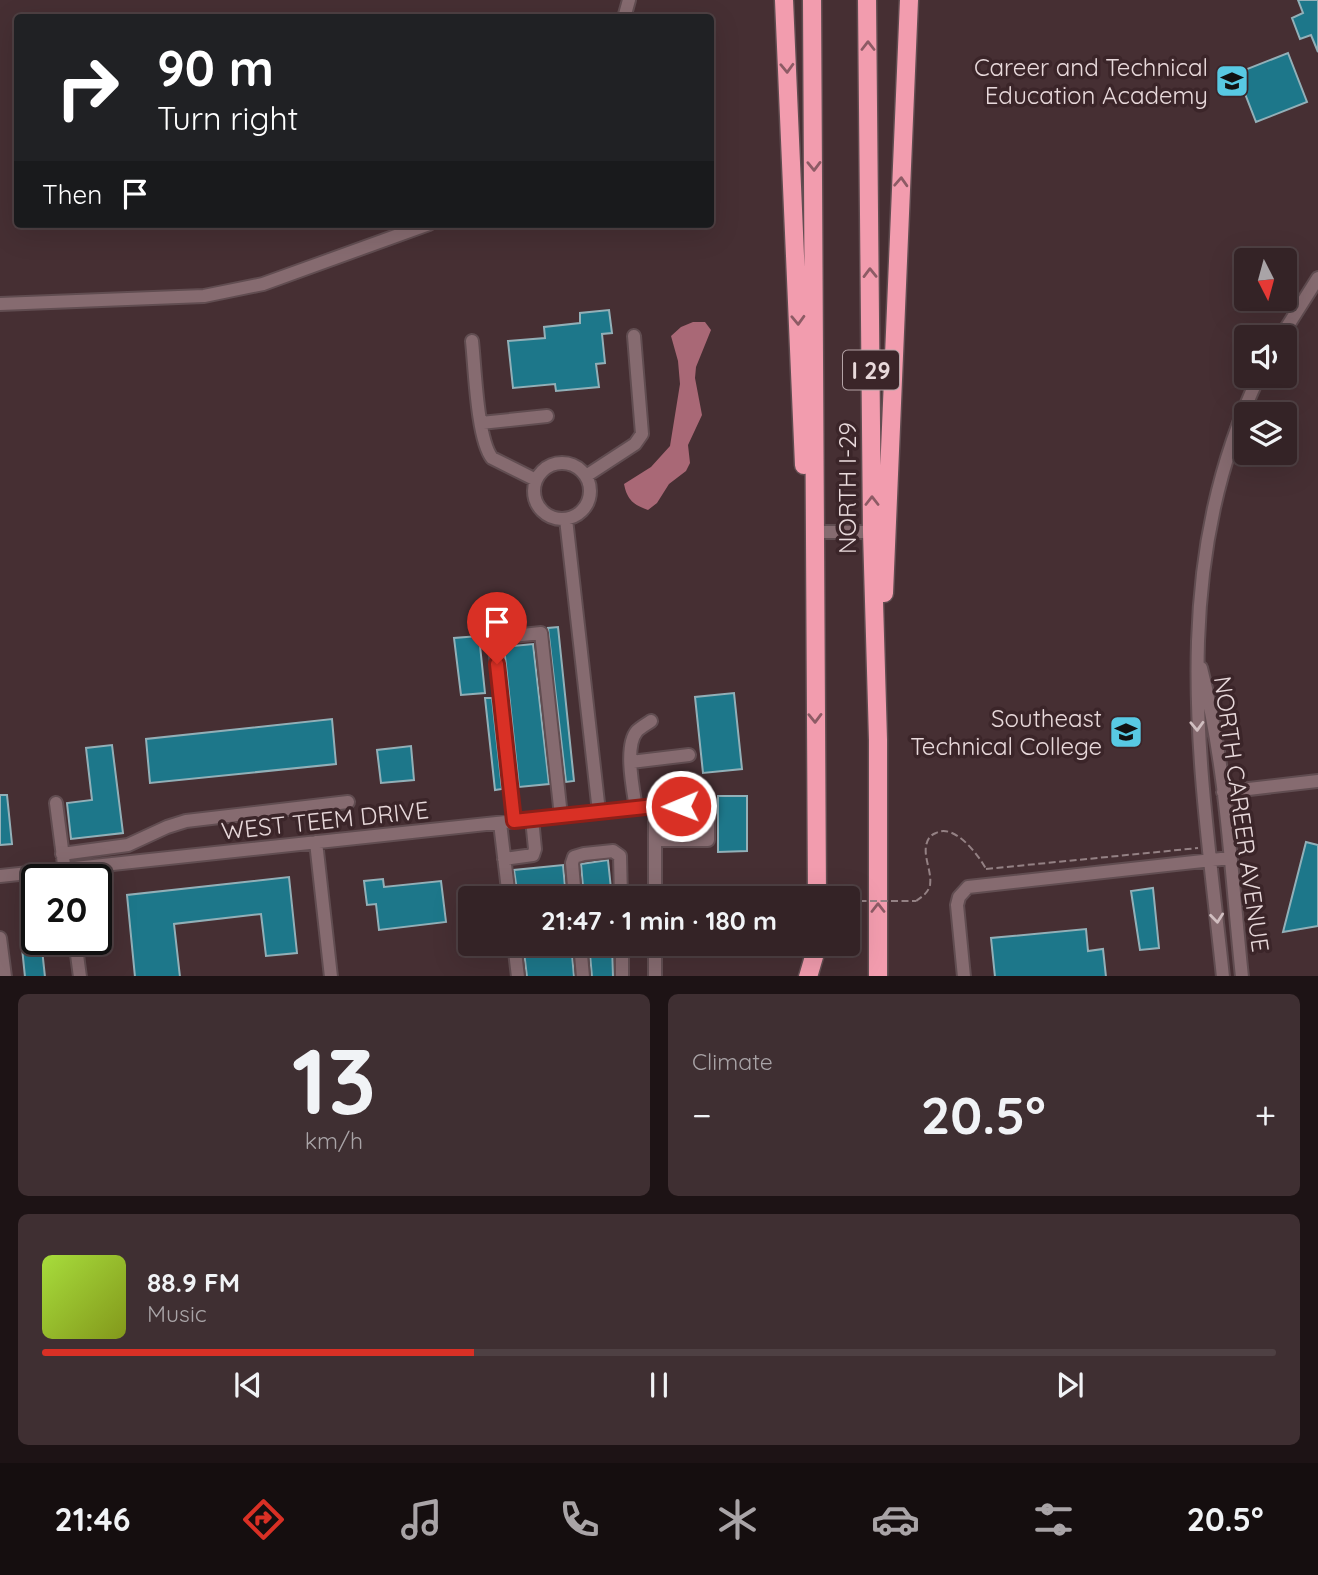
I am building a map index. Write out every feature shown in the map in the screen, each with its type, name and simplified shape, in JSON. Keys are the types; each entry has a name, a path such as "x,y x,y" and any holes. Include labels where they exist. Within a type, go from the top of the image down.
{"highway":[{"path":"784,0 814,650"},
{"name":"NORTH I-29","path":"812,0 817,886"},
{"name":"NORTH I-29","path":"867,0 872,532 878,740 878,976"},
{"path":"878,740 909,0"},
{"path":"808,976 814,956"},
{"path":"818,956 819,976"}],"street":[{"path":"0,304 204,296 263,284 418,228"},
{"path":"1288,325 1318,278"},
{"path":"586,476 635,444 642,434 634,336"},
{"path":"472,341 484,445 492,458 536,480"},
{"name":"NORTH CAREER AVENUE","path":"1223,976 1198,736 1196,690 1199,598 1211,521 1234,438 1254,388"},
{"path":"481,423 547,416"},
{"path":"562,463 571,465 586,476 589,485 587,503 575,516 556,519 541,510 534,493 536,480 545,469 562,463"},
{"path":"566,519 599,812"},
{"path":"815,532 872,532"},
{"path":"514,821 494,638 541,633 561,816"},
{"name":"NORTH CAREER AVENUE","path":"1199,657 1215,734 1223,792 1242,976"},
{"path":"636,808 631,762 633,738 638,730 651,721"},
{"path":"631,762 689,755"},
{"path":"1223,792 1318,781"},
{"path":"62,854 128,845 186,821 348,802"},
{"path":"56,803 63,864"},
{"path":"655,806 655,886"},
{"name":"WEST TEEM DRIVE","path":"112,865 655,806 708,806 708,840 655,840"},
{"path":"504,859 533,855 535,849 532,819"},
{"path":"500,822 507,886"},
{"path":"316,842 331,976"},
{"path":"128,845 129,862"},
{"path":"574,886 574,857 613,850 620,856 621,886"},
{"path":"964,976 957,905 959,897 968,887 1210,853 1230,858"},
{"name":"WEST TEEM DRIVE","path":"0,876 21,876"},
{"path":"0,938 5,976"},
{"path":"77,955 80,976"},
{"path":"515,956 517,976"},
{"path":"581,956 583,976"},
{"path":"622,956 622,976"},
{"path":"655,956 655,976"}],"path":[{"path":"860,901 916,901 926,894 929,887 926,847 931,836 938,831 953,833 978,856 986,869 1210,853"}],"shaded area":[{"path":"693,322 705,322 711,330 696,367 695,378 702,415 688,445 690,463 686,471 669,484 657,503 648,510 632,501 624,484 651,467 670,446 680,384 678,361 671,336 681,327"}],"building":[{"path":"1298,0 1318,0 1318,52 1311,35 1300,39 1292,18 1303,13"},
{"path":"1288,53 1307,102 1256,122 1237,73"},
{"path":"609,310 612,333 602,334 605,363 596,364 599,387 556,391 555,384 513,388 508,341 545,338 544,327 580,323 580,313"},
{"path":"558,627 574,781 566,782 548,628"},
{"path":"479,636 485,693 461,695 454,638"},
{"path":"533,644 549,784 519,787 504,647"},
{"path":"734,693 742,769 703,773 695,697"},
{"path":"485,698 492,698 502,789 495,790"},
{"path":"332,719 336,764 150,783 146,739"},
{"path":"112,745 123,833 71,839 67,803 92,800 86,748"},
{"path":"411,746 414,780 381,783 377,750"},
{"path":"0,795 7,795 12,844 0,845"},
{"path":"718,796 747,796 747,851 718,852"},
{"path":"1306,842 1318,845 1318,926 1283,932"},
{"path":"608,860 611,886 583,886 581,864"},
{"path":"563,865 565,886 516,886 514,870"},
{"path":"289,877 297,953 266,956 261,914 174,924 180,976 135,976 127,895"},
{"path":"383,879 384,887 441,881 446,922 379,930 376,904 367,905 364,881"},
{"path":"1153,888 1159,948 1140,950 1131,891"},
{"path":"1086,929 1088,951 1103,949 1106,976 995,976 991,938"},
{"path":"23,955 43,955 45,976 25,976"},
{"path":"525,956 572,956 574,976 527,976"},
{"path":"590,956 612,956 613,976 592,976"}],"place":[{"name":"Career and Technical Education Academy","path":"1232,81"},
{"name":"Southeast Technical College","path":"1126,732"}],"route":[{"path":"497,664 514,821 655,806 681,806"}]}
